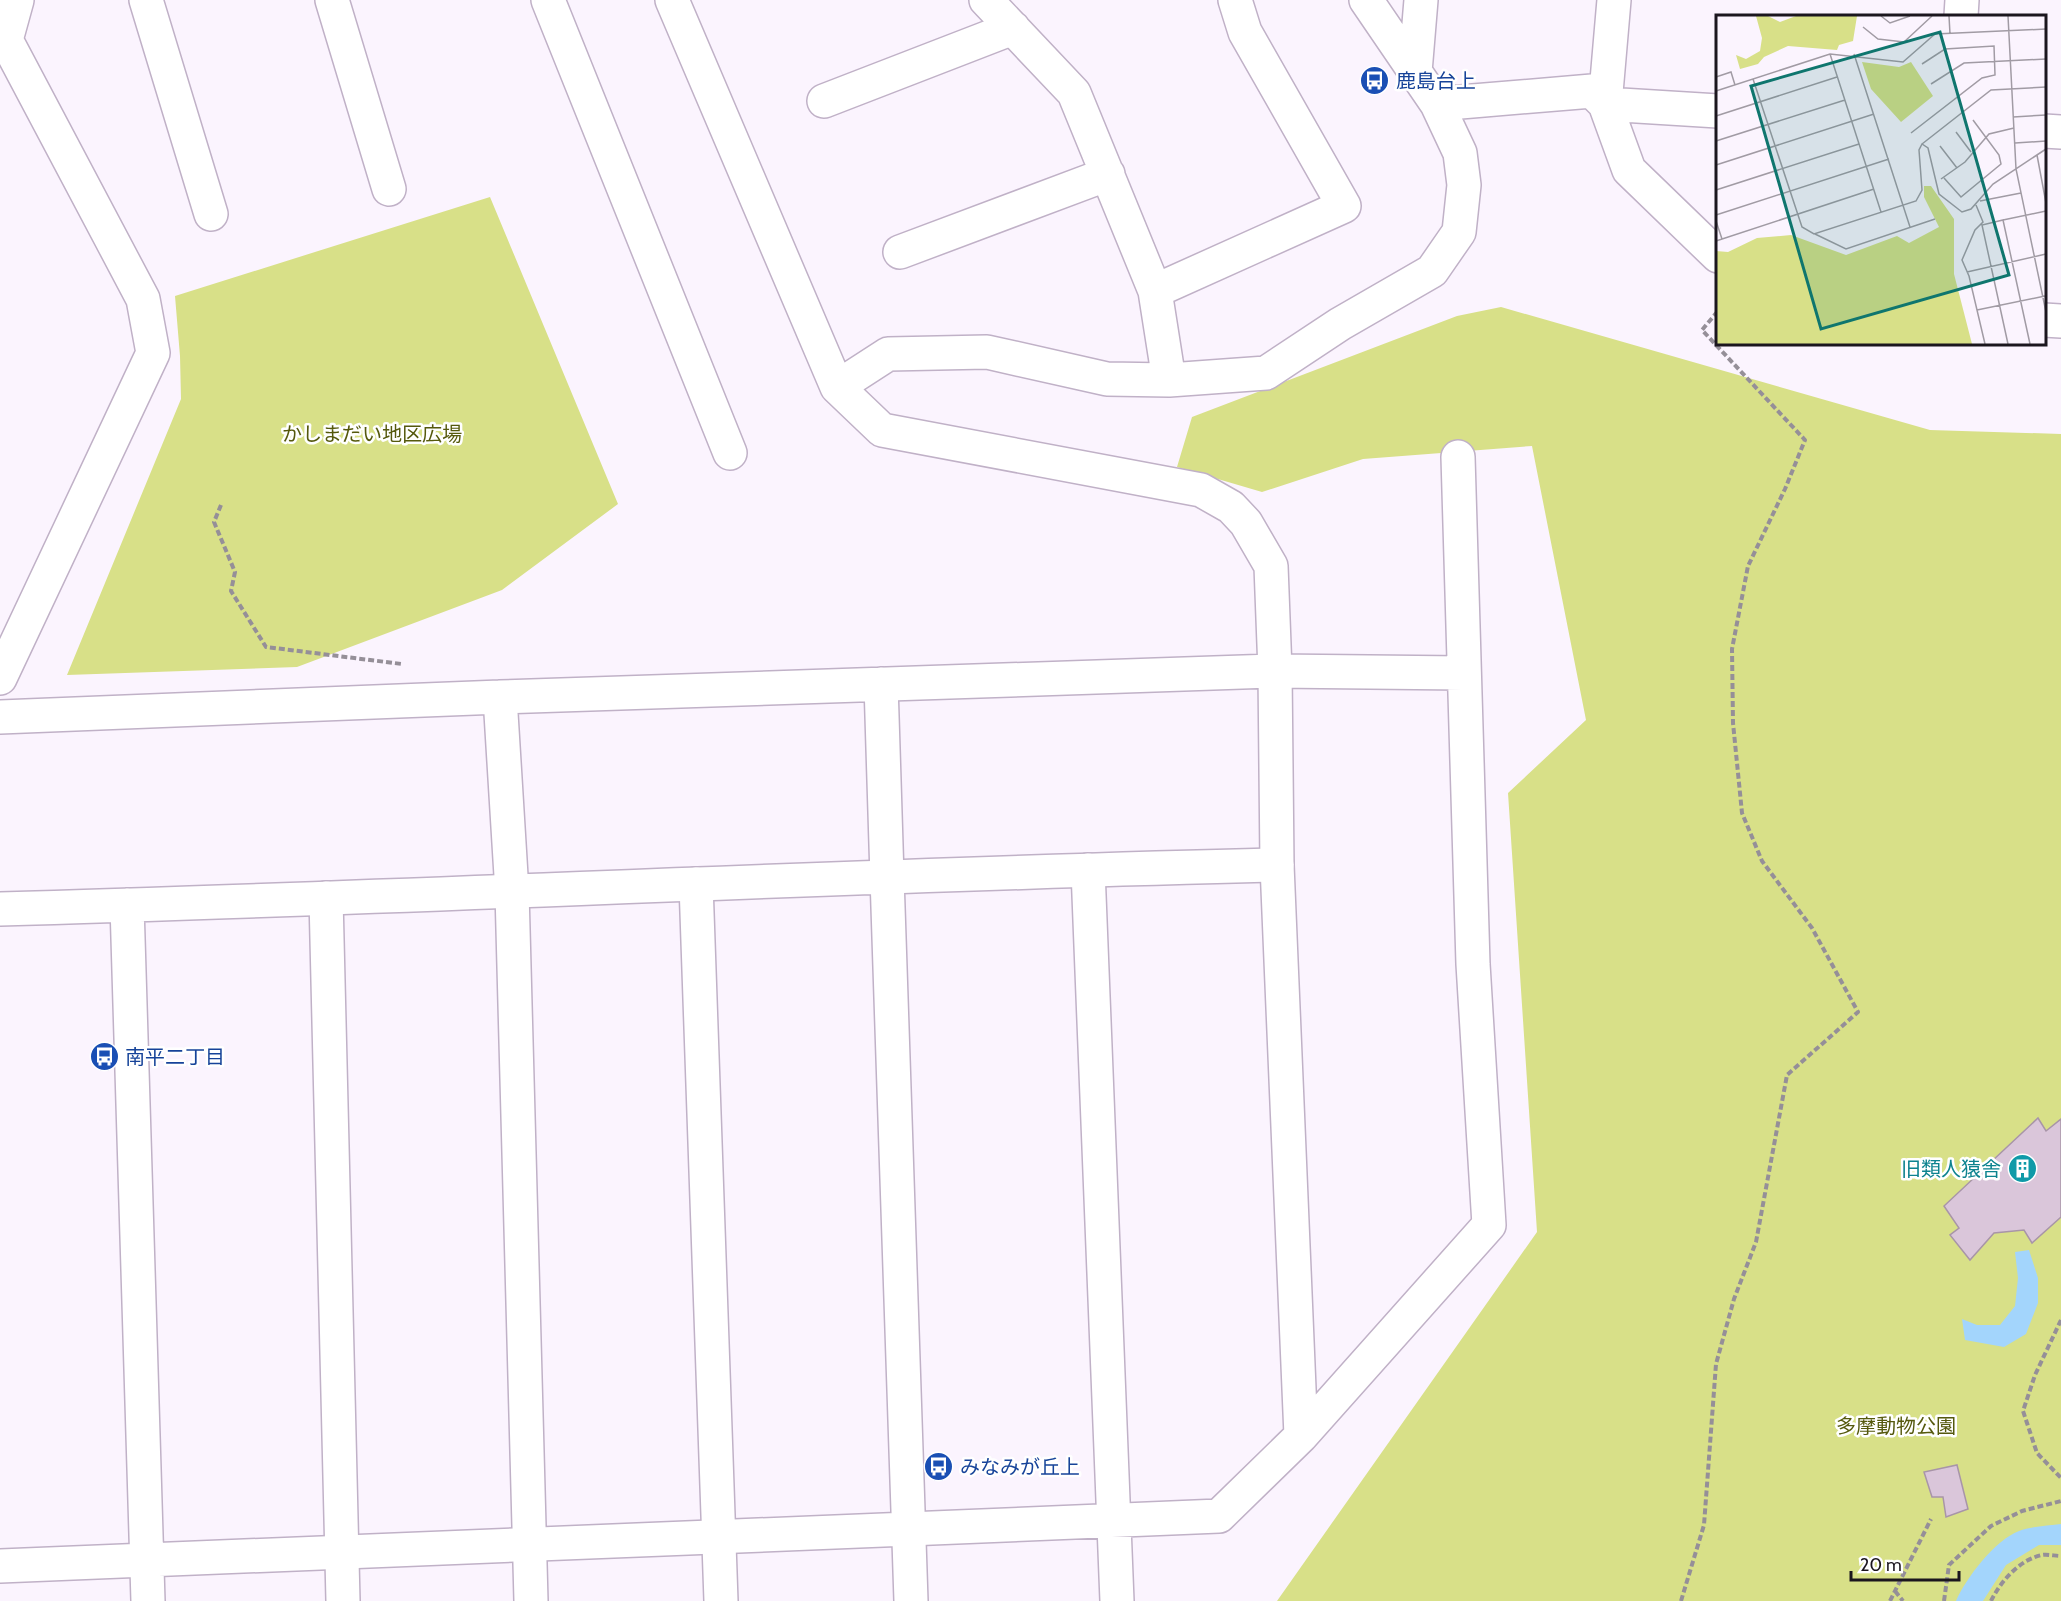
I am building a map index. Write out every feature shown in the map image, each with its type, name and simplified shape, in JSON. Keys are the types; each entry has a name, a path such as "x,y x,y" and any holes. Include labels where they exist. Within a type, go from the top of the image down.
{"street":[{"path":"0,678 153,352 143,299 6,40 17,0"},
{"path":"146,0 211,214"},
{"path":"332,0 389,189"},
{"path":"548,0 730,453"},
{"path":"672,0 837,387 882,430 1201,490 1231,507 1246,523 1271,566 1278,866 1301,1436"},
{"path":"986,0 1074,93 1155,291 1169,380"},
{"path":"1155,291 1344,206 1245,32 1234,0"},
{"path":"837,387 888,354 987,352 1107,379 1169,380 1266,373 1340,324 1432,272 1459,232 1464,185 1460,153 1437,104 1366,0"},
{"path":"1415,72 1421,0"},
{"path":"1614,0 1605,104 1629,170 1716,254"},
{"path":"1961,15 1962,0"},
{"path":"824,101 1013,28"},
{"path":"1437,104 1592,91 1605,104 1716,111"},
{"path":"2046,131 2061,132"},
{"path":"900,252 1108,174"},
{"path":"2046,320 2061,321"},
{"path":"0,1566 1220,1516 1301,1436 1489,1225 1473,964 1458,457"},
{"path":"0,717 500,697 1275,671 1463,673"},
{"path":"881,684 911,1601"},
{"path":"500,697 512,892 531,1601"},
{"path":"0,909 1088,870 1278,866"},
{"path":"1088,870 1117,1601"},
{"path":"696,884 721,1601"},
{"path":"326,898 343,1601"},
{"path":"127,905 148,1601"}],"path":[{"path":"1681,1601 1704,1524 1716,1364 1734,1299 1756,1242 1787,1075 1858,1012 1812,928 1762,861 1742,813 1733,723 1732,649 1748,566 1785,489 1805,440 1702,330 1716,313"},
{"path":"221,505 214,522 235,572 231,591 266,647 407,665"},
{"path":"2061,1320 2035,1375 2023,1411 2037,1453 2061,1478"},
{"path":"1944,1601 1949,1565 1991,1526 2022,1511 2061,1501"},
{"path":"1890,1601 1931,1519"},
{"path":"1991,1601 2017,1566 2043,1555 2061,1556"},
{"path":"1894,1591 1903,1601"}],"green space":[{"name":"かしまだい地区広場","path":"490,197 618,504 502,590 297,667 67,675 181,399 175,296"},
{"name":"多摩動物公園","path":"1501,307 1930,430 2061,434 2061,1601 1277,1601 1537,1232 1508,793 1586,720 1532,446 1363,459 1262,492 1177,467 1192,417 1457,316"}],"water":[{"path":"2029,1250 2038,1278 2038,1303 2026,1334 2004,1347 1965,1340 1962,1319 1977,1325 2000,1325 2015,1306 2018,1278 2015,1252"},
{"path":"2061,1524 2061,1545 2039,1545 2006,1565 1983,1601 1956,1601 1974,1571 2000,1543 2024,1529"}],"building":[{"name":"旧類人猿舎","path":"2038,1118 2046,1131 2061,1119 2061,1217 2032,1243 2024,1230 1994,1233 1970,1260 1950,1235 1959,1228 1944,1206"},
{"path":"1957,1465 1968,1509 1946,1517 1943,1497 1932,1497 1924,1472"}],"place":[{"name":"鹿島台上","path":"1375,81"},
{"name":"南平二丁目","path":"104,1057"},
{"name":"旧類人猿舎","path":"2022,1169"},
{"name":"みなみが丘上","path":"939,1467"}]}
